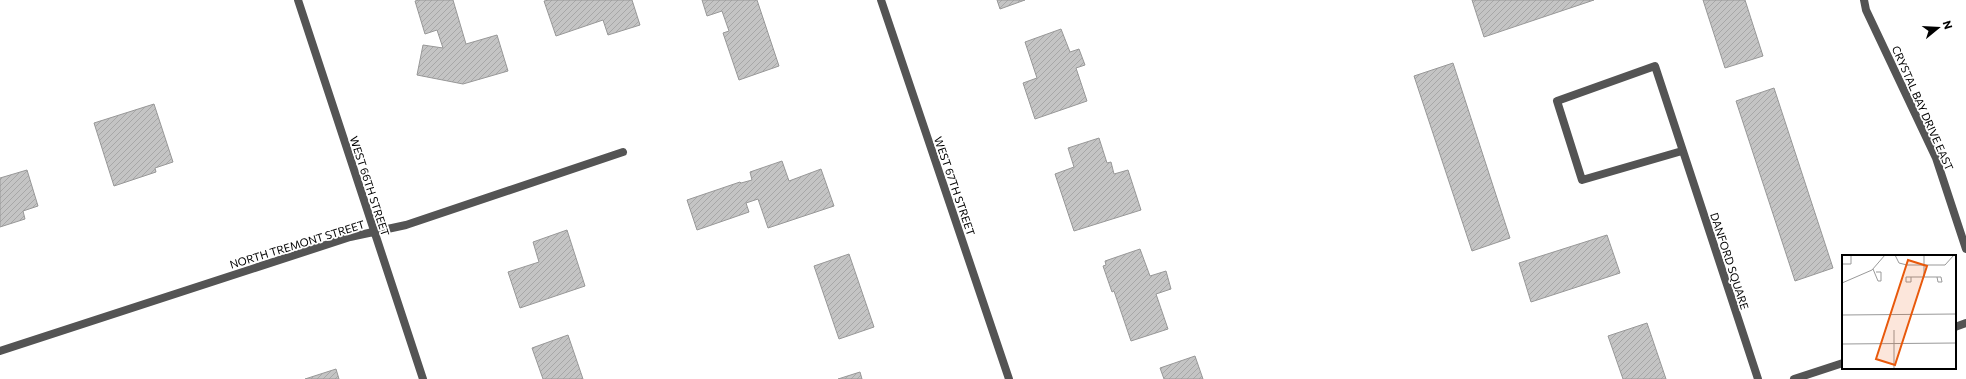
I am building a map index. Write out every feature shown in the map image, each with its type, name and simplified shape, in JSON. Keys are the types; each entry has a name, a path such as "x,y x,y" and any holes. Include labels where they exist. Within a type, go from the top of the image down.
{"street":[{"name":"WEST 66TH STREET","path":"298,0 423,379"},
{"name":"WEST 67TH STREET","path":"880,0 1009,379"},
{"name":"CRYSTAL BAY DRIVE EAST","path":"1864,0 1866,10 1936,158 1966,249"},
{"name":"DANFORD SQUARE","path":"1682,151 1582,180 1557,101 1655,66 1758,379"},
{"name":"NORTH TREMONT STREET","path":"0,351 350,237 406,225 623,152"},
{"path":"1956,327 1966,323"},
{"path":"1794,379 1842,363"}],"building":[{"path":"453,0 466,44 497,35 508,71 463,84 417,75 423,45 443,48 437,30 425,34 415,1"},
{"path":"632,0 640,25 608,35 603,20 556,36 544,1"},
{"path":"702,0 757,0 779,66 739,80 723,33 729,31 722,11 707,16"},
{"path":"997,0 1025,0 1000,9"},
{"path":"1472,0 1594,0 1484,37"},
{"path":"1703,0 1745,0 1763,56 1725,68"},
{"path":"1061,29 1070,52 1079,49 1085,65 1076,68 1087,101 1035,119 1023,83 1037,78 1025,42"},
{"path":"1453,63 1510,238 1472,251 1414,76"},
{"path":"1774,88 1833,268 1795,281 1736,101"},
{"path":"154,104 173,162 155,168 156,172 114,186 94,123"},
{"path":"1099,138 1107,163 1111,162 1114,174 1128,170 1141,210 1074,231 1055,174 1074,167 1068,148"},
{"path":"782,161 789,181 821,169 834,206 768,228 758,199 746,203 749,212 697,230 687,200 740,182 752,180 750,172"},
{"path":"27,170 38,206 23,211 25,219 0,227 0,178"},
{"path":"567,230 585,286 520,308 508,272 539,262 533,242"},
{"path":"1607,235 1620,273 1531,302 1519,263"},
{"path":"1140,249 1150,276 1166,271 1171,289 1156,294 1168,329 1131,341 1114,291 1112,292 1103,266 1106,265 1105,261"},
{"path":"849,254 874,327 839,339 814,266"},
{"path":"1647,323 1666,379 1623,379 1608,336"},
{"path":"568,335 583,379 543,379 532,348"},
{"path":"1195,356 1203,379 1164,379 1160,368"},
{"path":"336,369 339,379 305,379"},
{"path":"860,372 862,379 838,379"}]}
